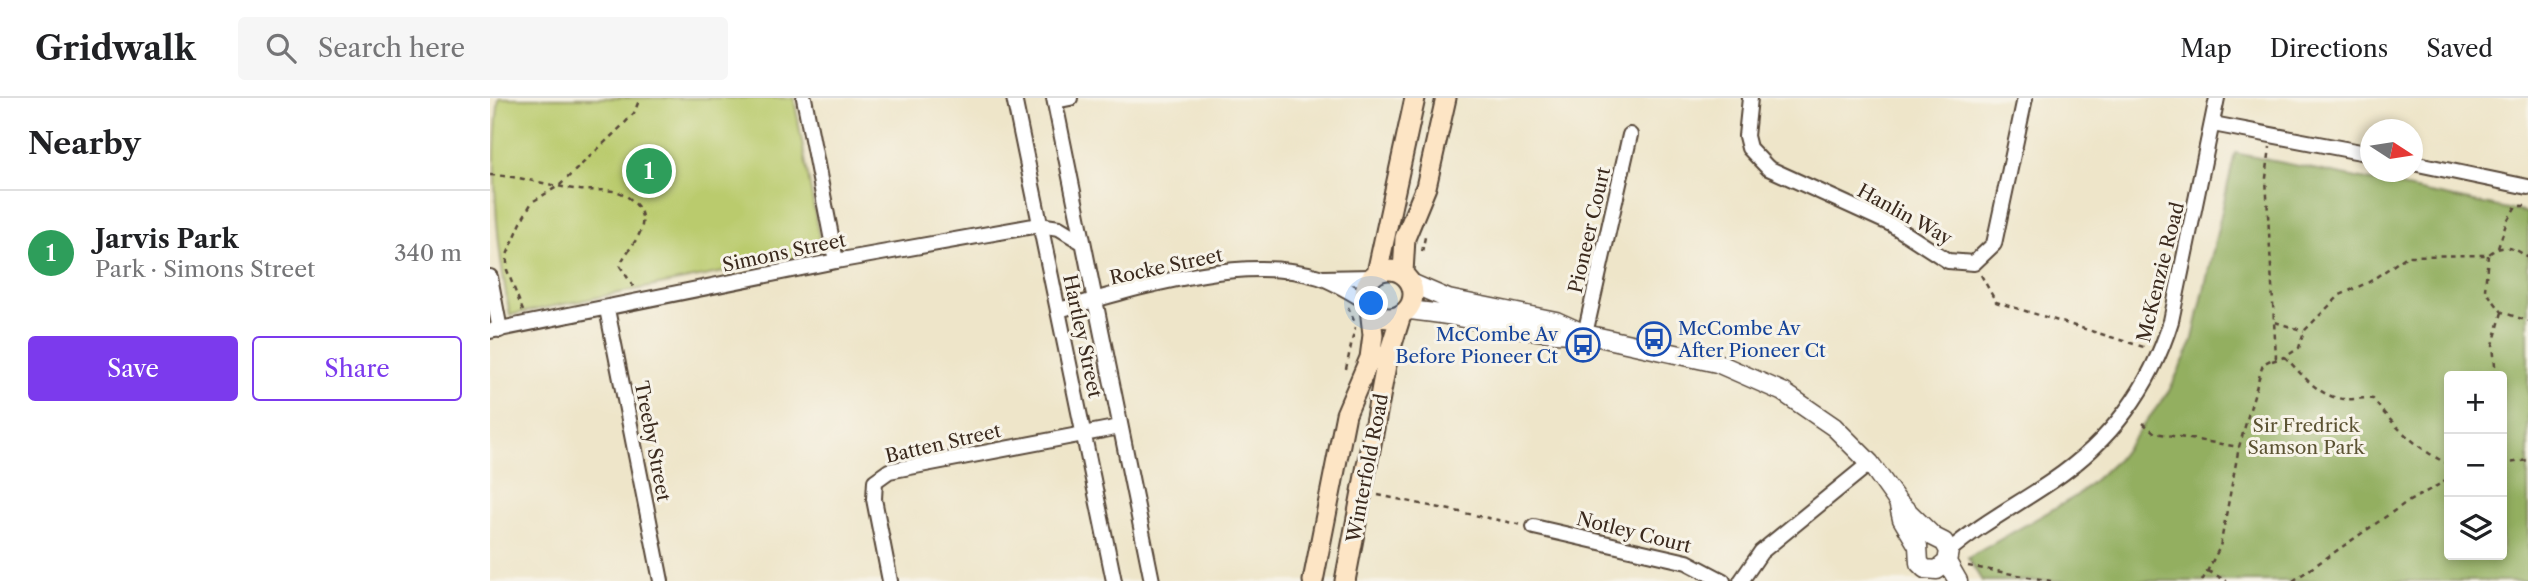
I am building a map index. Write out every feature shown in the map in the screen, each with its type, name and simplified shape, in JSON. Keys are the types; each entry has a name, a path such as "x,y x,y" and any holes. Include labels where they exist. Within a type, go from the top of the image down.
{"main road":[{"path":"1415,98 1375,275 1366,288 1368,305 1387,318 1404,313 1413,297 1407,278 1405,238 1409,221 1426,187 1446,98"},
{"path":"1375,275 1389,270 1407,278"},
{"name":"Winterfold Road","path":"1313,581 1346,414 1370,358 1373,335 1368,305"},
{"name":"Winterfold Road","path":"1345,581 1388,360 1404,313"}],"street":[{"path":"804,98 836,261"},
{"name":"Hartley Street","path":"1014,98 1114,581"},
{"path":"1055,100 1070,98"},
{"name":"Hanlin Way","path":"1750,98 1745,136 1749,148 1768,168 1891,225 1948,261 1974,263"},
{"path":"1974,263 1994,244 2025,98"},
{"name":"McKenzie Road","path":"1939,556 2084,458 2129,410 2161,352 2171,321 2217,98"},
{"name":"Hartley Street","path":"1055,100 1093,301 1152,581"},
{"path":"2213,124 2360,152"},
{"name":"Pioneer Court","path":"1586,334 1630,135"},
{"path":"2423,165 2528,187"},
{"name":"Simons Street","path":"495,330 836,261 1039,225 1059,228 1082,242"},
{"name":"Rocke Street","path":"1059,310 1191,277 1228,272 1281,270 1322,278 1375,275"},
{"path":"490,277 495,330"},
{"name":"Rocke Street","path":"1322,278 1368,305"},
{"path":"1407,278 1448,299 1556,321 1586,334 1717,363 1752,376 1816,413 1870,463 1898,502 1902,519 1939,556 1962,573"},
{"name":"Treeby Street","path":"607,309 661,581"},
{"path":"1404,313 1447,312 1553,334 1586,334"},
{"name":"Batten Street","path":"890,581 874,499 875,481 889,471 1120,427"},
{"path":"1741,581 1761,552 1870,463"},
{"name":"Notley Court","path":"1534,527 1687,562 1723,581"}],"path":[{"path":"524,325 521,306 508,270 507,255 532,202 560,186 634,113 640,98"},
{"path":"2202,581 2220,547 2239,447 2263,365 2276,357 2266,178 2272,134"},
{"path":"490,175 616,191 629,197 641,214 634,246 622,257 620,266 637,293 639,302"},
{"path":"2498,248 2507,220 2516,206 2528,206"},
{"path":"2263,365 2299,348 2304,331 2340,295 2369,282 2407,256 2488,255 2498,248 2509,247 2528,258"},
{"path":"2488,255 2486,290 2502,312 2528,321"},
{"path":"1974,263 1996,302 2161,352"},
{"path":"2496,371 2493,345 2502,312"},
{"path":"2275,322 2304,331"},
{"path":"2285,356 2319,391 2345,400 2360,396 2373,399 2384,415 2430,456 2444,462"},
{"path":"2143,423 2155,433 2239,447"},
{"path":"2507,463 2528,460"},
{"path":"2293,581 2404,504 2444,482"},
{"path":"1364,492 1534,527"},
{"path":"2207,570 2227,581"},
{"path":"1962,573 2051,581"}],"green space":[{"path":"499,98 794,98 820,242 813,254 510,315 496,206 495,152"},
{"name":"Sir Fredrick Samson Park","path":"2235,153 2360,179 2360,182 2377,182 2528,213 2528,581 1982,581 1968,558 2076,496 2117,460 2169,391 2192,343"}],"place":[{"name":"Jarvis Park","path":"649,171"},
{"name":"McCombe Av After Pioneer Ct","path":"1654,339"},
{"name":"McCombe Av Before Pioneer Ct","path":"1583,345"}]}
